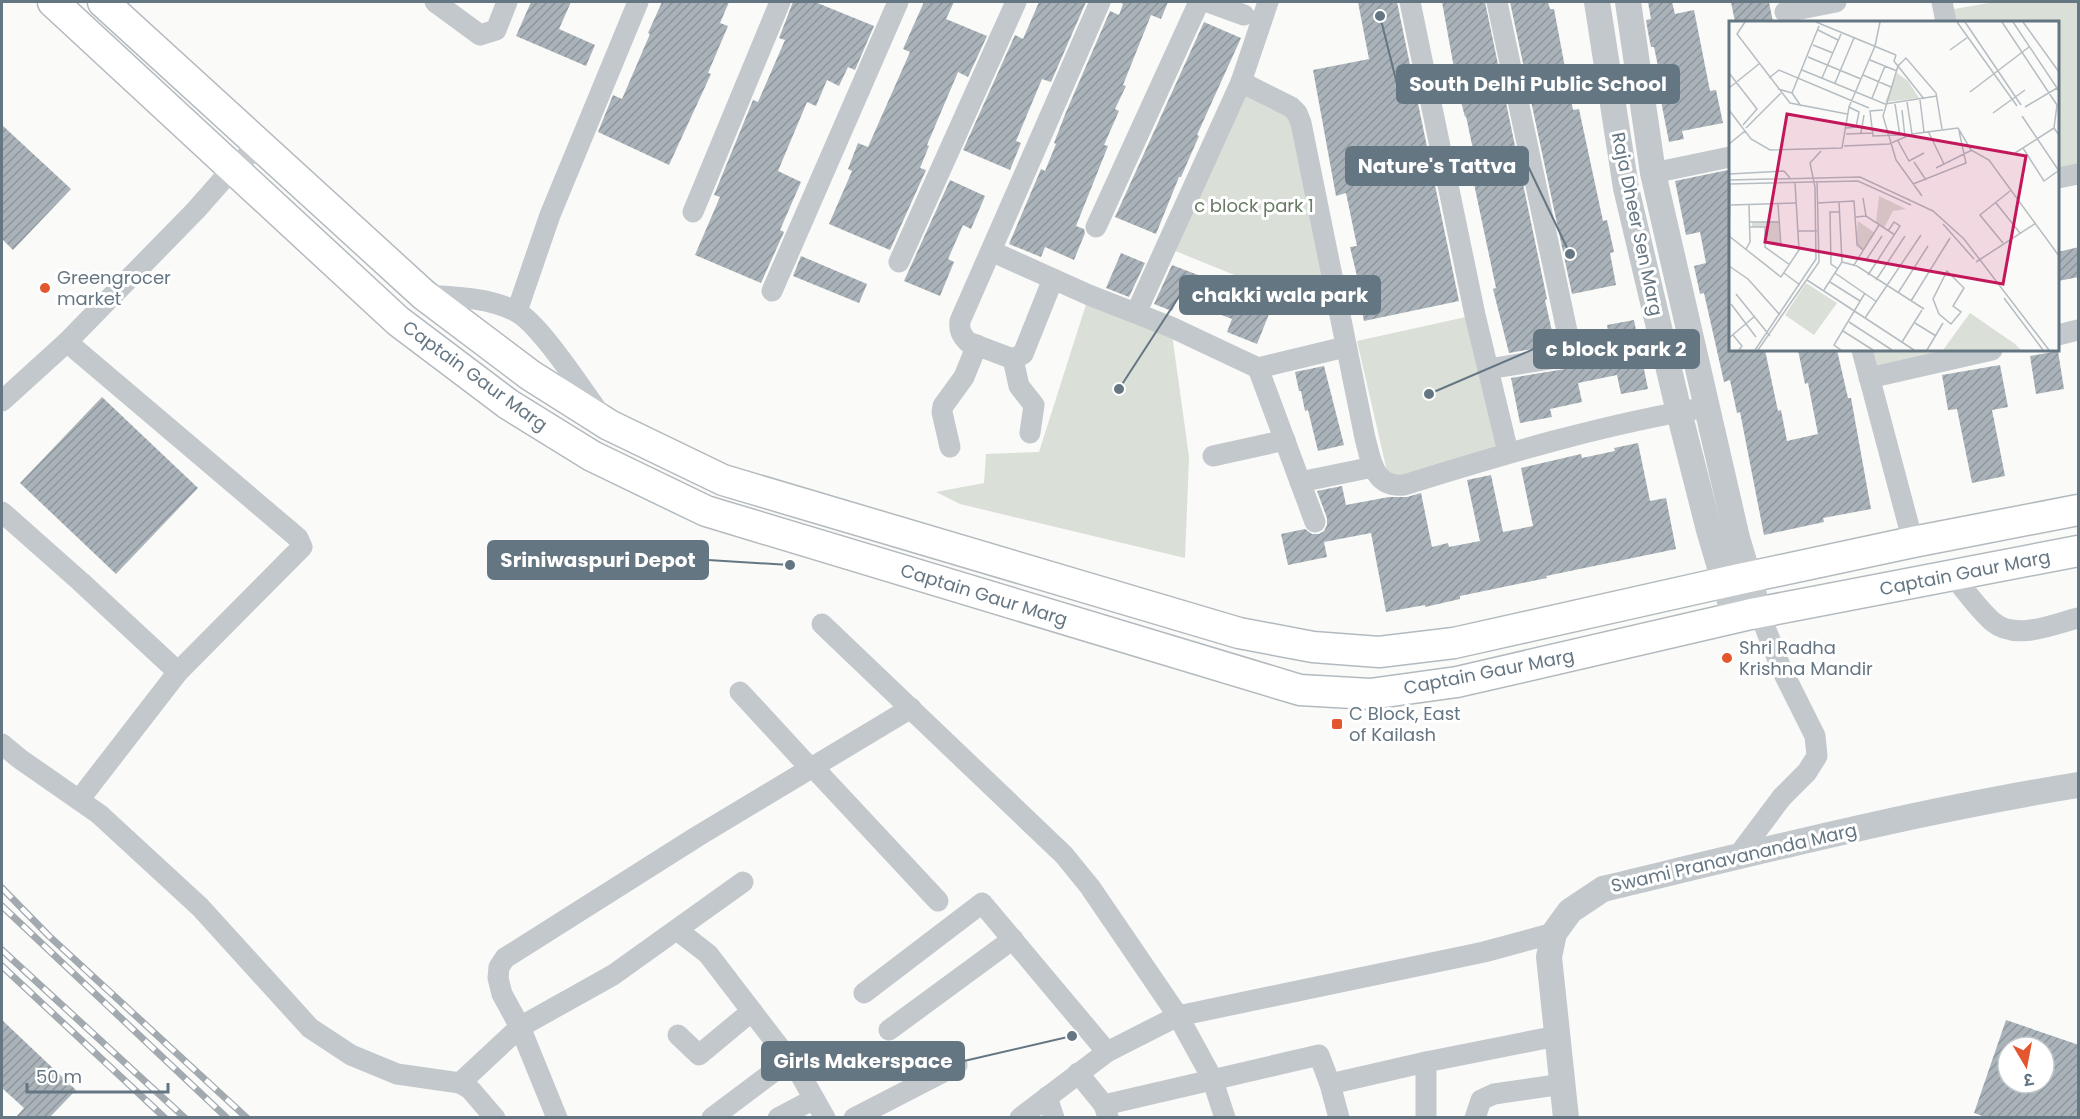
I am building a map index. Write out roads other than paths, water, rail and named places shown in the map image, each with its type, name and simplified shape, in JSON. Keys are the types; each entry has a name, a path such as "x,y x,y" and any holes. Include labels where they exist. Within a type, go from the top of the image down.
{"main road":[{"name":"Captain Gaur Marg","path":"52,2 398,321 507,404 591,456 706,511 1300,690 1370,694 1457,682 1747,615 2079,551"},
{"name":"Captain Gaur Marg","path":"103,2 424,295 530,375 609,425 723,480 1239,633 1313,647 1379,652 1454,643 1912,542 2079,510"}],"street":[{"path":"435,2 480,35 496,30 507,2"},
{"path":"517,311 553,207 638,2"},
{"path":"693,212 780,2"},
{"path":"772,291 898,2"},
{"path":"899,262 1016,2"},
{"path":"1053,279 1023,354 1012,359 968,342 963,336 959,329 960,321 1100,2"},
{"path":"1096,226 1199,2"},
{"path":"1208,2 1244,15"},
{"path":"1136,313 1241,82 1268,2"},
{"path":"1410,2 1488,369 1508,452"},
{"path":"1488,369 1567,356 1571,350 1497,2"},
{"name":"Raja Dheer Sen Marg","path":"1597,2 1626,188 1679,412 1709,530 1736,580"},
{"name":"Raja Dheer Sen Marg","path":"1628,2 1653,173 1708,407 1736,580 1747,615"},
{"path":"1785,12 1836,2"},
{"path":"1942,2 1946,21"},
{"path":"1241,82 1291,107 1297,113 1301,123 1346,347 1373,467 1381,479 1393,486 1404,485 1508,452 1708,407"},
{"path":"2,401 67,342 196,210 233,168 260,145"},
{"path":"1653,173 1729,157"},
{"path":"2059,178 2079,174"},
{"path":"991,251 1171,327 1258,368 1346,347"},
{"path":"424,295 470,297 517,311 538,330 609,425"},
{"path":"2059,334 2079,330"},
{"path":"67,342 300,542 302,547 178,672 79,800"},
{"path":"950,447 942,406 964,377 977,345"},
{"path":"1862,351 1912,542"},
{"path":"1869,378 1988,351"},
{"path":"1012,359 1019,386 1034,405 1030,434"},
{"path":"1258,368 1315,522"},
{"path":"1213,456 1285,440"},
{"path":"1300,482 1373,467"},
{"path":"2,512 178,672"},
{"path":"1953,576 1993,622 2006,630 2024,631 2079,618"},
{"path":"1737,857 1782,797 1807,772 1817,756 1815,736 1781,668 1747,615"},
{"path":"822,624 1064,855 1090,887 1178,1016 1212,1078 1225,1118"},
{"path":"740,692 938,902"},
{"path":"557,1118 520,1027 502,994 498,978 499,966 505,957 698,836 911,708"},
{"path":"2,744 99,814 200,907 310,1028 351,1055 397,1074 460,1083 470,1089 495,1118"},
{"name":"Swami Pranavananda Marg","path":"1566,1118 1549,957 1554,933 1570,911 1603,889 1874,825 2017,795 2079,785"},
{"path":"460,1083 520,1027 613,975 743,882"},
{"path":"864,993 982,903 1107,1052"},
{"path":"677,930 708,954 789,1060 825,1118"},
{"path":"1020,1118 1107,1052 1178,1016 1484,952 1554,933"},
{"path":"889,1030 1013,939"},
{"path":"678,1035 699,1055 752,1011"},
{"path":"1330,1084 1557,1036"},
{"path":"1078,1073 1106,1111 1212,1078 1319,1054 1339,1118"},
{"path":"712,1118 789,1060"},
{"path":"1426,1062 1426,1118"},
{"path":"854,1118 957,1065"},
{"path":"1475,1118 1481,1100 1494,1094 1563,1084"},
{"path":"1047,1097 1054,1118"},
{"path":"778,1118 814,1099"}],"railway":[{"path":"2,888 49,936 247,1118"},
{"path":"2,906 227,1118"},
{"path":"2,950 185,1118"},
{"path":"2,966 165,1118"}],"place":[{"name":"South Delhi Public School","path":"1380,16"},
{"name":"Nature's Tattva","path":"1570,254"},
{"name":"Greengrocer market","path":"45,288"},
{"name":"chakki wala park","path":"1119,389"},
{"name":"c block park 2","path":"1429,394"},
{"name":"Sriniwaspuri Depot","path":"790,565"},
{"name":"Shri Radha Krishna Mandir","path":"1727,658"},
{"name":"C Block, East of Kailash","path":"1337,724"},
{"name":"Girls Makerspace","path":"1072,1036"}],"park label":[{"name":"c block park 1","path":"1254,206"}]}
